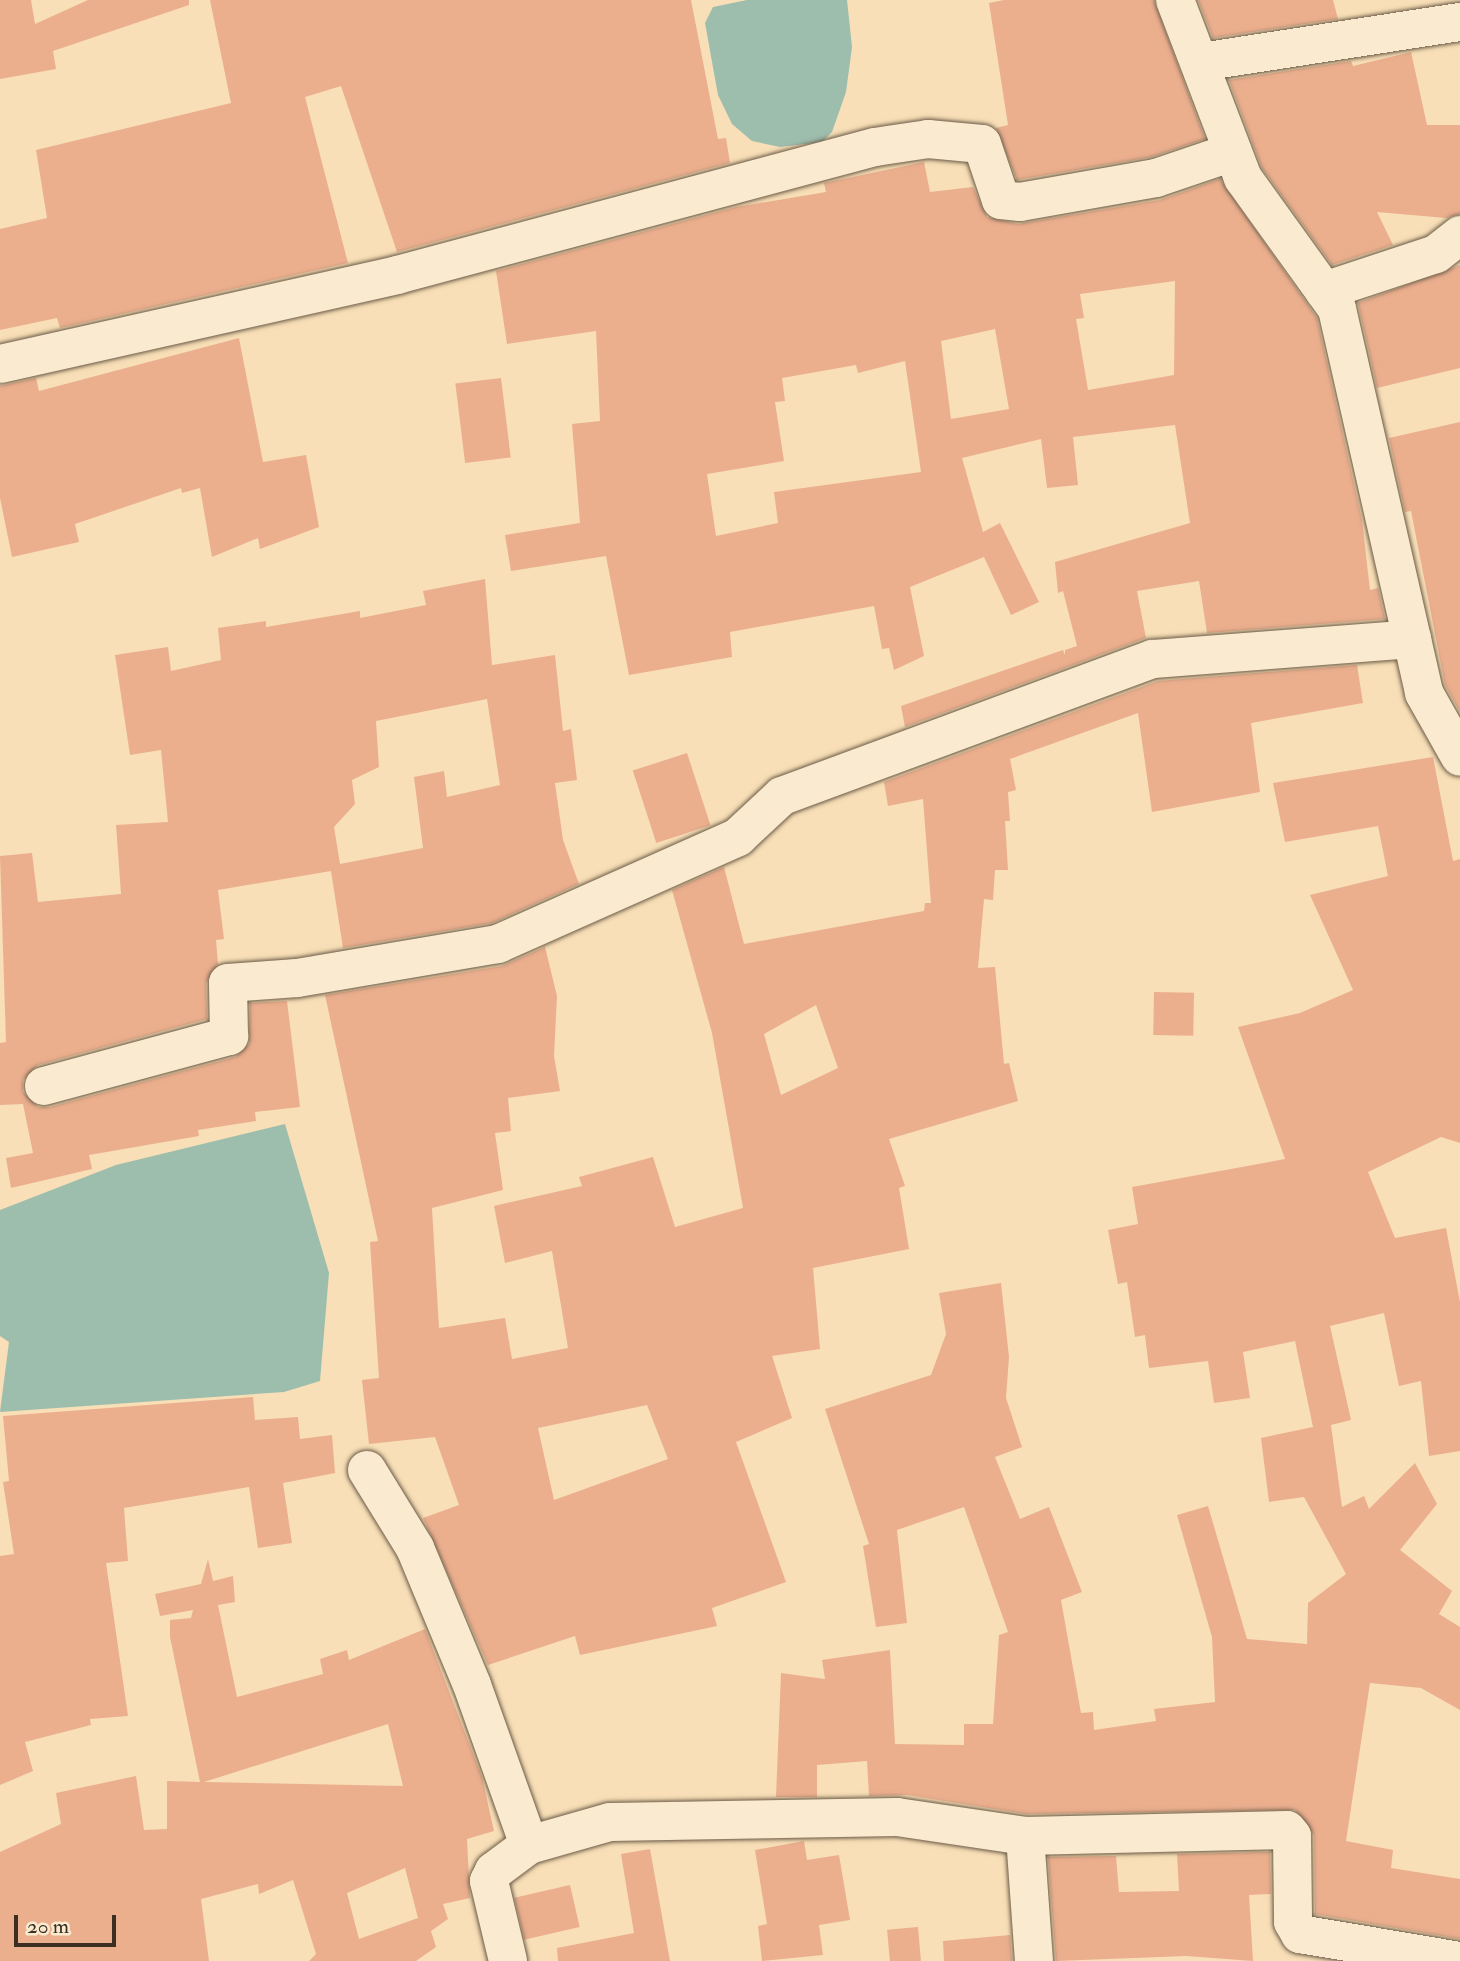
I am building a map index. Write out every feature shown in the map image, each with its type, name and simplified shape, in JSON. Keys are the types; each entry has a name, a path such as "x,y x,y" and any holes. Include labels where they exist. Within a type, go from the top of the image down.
{"street":[{"path":"1175,0 1244,178 1337,309 1424,693 1457,742"},
{"path":"1201,62 1460,22"},
{"path":"0,364 397,275 875,147 928,139 982,144 1001,200 1020,202 1156,178 1233,152"},
{"path":"1324,292 1436,254 1460,235"},
{"path":"44,1086 229,1036 228,983 297,978 498,944 738,836 782,796 1153,659 1412,639"},
{"path":"367,1470 415,1548 472,1685 529,1846"},
{"path":"508,1961 489,1881 494,1871 529,1846 610,1822 897,1817 1025,1836 1287,1830 1292,1836 1293,1922 1300,1934 1460,1961"},
{"path":"1025,1836 1034,1961"}],"shaded area":[{"path":"747,0 847,0 852,47 846,92 832,132 822,142 780,147 752,141 732,124 718,95 705,23 713,7"},
{"path":"285,1124 329,1273 320,1381 284,1392 0,1412 9,1342 0,1336 0,1210 116,1165"}],"building":[{"path":"0,0 31,0 35,24 88,0 189,0 189,5 53,51 56,69 0,79"},
{"path":"210,0 691,0 718,139 726,138 730,163 397,252 341,86 305,97 348,263 60,328 57,318 0,330 0,229 47,218 36,150 231,103"},
{"path":"1004,0 1154,0 1205,139 1151,157 1017,180 996,128 1008,125 989,3"},
{"path":"1198,0 1333,0 1338,19 1213,38"},
{"path":"1411,52 1427,125 1460,125 1460,214 1446,218 1377,212 1393,245 1332,265 1262,168 1229,80 1351,61 1353,66"},
{"path":"924,162 930,192 973,187 987,217 1018,224 1160,200 1220,179 1317,318 1362,520 1370,590 1378,588 1385,619 1207,633 1199,581 1137,591 1146,638 905,727 901,706 1063,650 1065,655 1065,650 1077,646 1063,591 1058,593 1055,562 1190,523 1175,425 1073,437 1078,485 1047,488 1041,439 962,458 983,532 1000,523 1039,602 1011,615 984,557 910,587 924,656 894,670 889,648 882,649 874,606 730,632 732,657 629,675 606,556 511,571 505,535 580,523 572,424 600,421 596,331 507,344 496,271 736,207 826,192 824,183","holes":["1175,281 1174,375 1088,390 1076,319 1084,318 1080,294","995,329 1009,409 951,419 941,341","905,361 921,472 774,492 778,523 716,536 707,474 784,461 775,402 785,401 782,378 856,365 858,373"]},
{"path":"1460,265 1460,368 1377,388 1358,303"},
{"path":"239,338 263,462 306,455 319,527 260,549 258,538 212,557 200,488 182,493 181,488 75,524 79,542 12,557 0,498 0,386 36,378 39,391"},
{"path":"501,378 511,457 465,463 455,384"},
{"path":"1460,422 1460,712 1445,685 1411,511 1405,512 1389,438"},
{"path":"485,579 492,665 555,655 563,731 571,729 577,780 555,783 563,840 579,884 492,923 343,948 331,871 218,890 224,939 216,940 218,964 206,983 207,1019 38,1065 23,1080 23,1092 38,1107 50,1107 235,1057 249,1044 250,1003 287,1001 300,1107 255,1112 256,1121 198,1130 199,1136 89,1155 92,1169 11,1188 6,1158 33,1153 23,1104 0,1105 0,1043 6,1042 0,856 32,853 38,902 121,894 116,825 168,822 161,750 130,755 115,655 168,647 171,671 221,660 218,628 266,621 266,627 360,611 360,618 426,605 423,591","holes":["487,699 500,785 447,797 444,771 414,777 423,848 340,864 334,827 355,804 352,780 379,767 376,721"]},
{"path":"1357,665 1363,703 1251,723 1260,792 1152,812 1138,713 1010,759 1016,790 1008,792 1010,821 1005,821 1008,870 995,870 993,900 984,899 978,968 995,967 1004,1064 1009,1063 1018,1101 889,1139 905,1186 899,1188 909,1249 813,1268 820,1349 772,1356 792,1418 736,1442 786,1582 712,1608 717,1626 580,1655 575,1636 488,1665 423,1518 459,1505 435,1437 369,1444 362,1380 379,1378 370,1242 378,1241 325,995 502,966 545,947 557,996 554,1056 560,1091 508,1098 511,1131 495,1133 503,1190 432,1208 439,1328 505,1318 512,1359 568,1348 552,1251 505,1263 494,1206 582,1186 579,1177 653,1157 675,1227 743,1208 712,1033 672,890 724,867 744,944 924,911 925,903 931,903 923,799 888,806 884,782 1158,681","holes":["816,1005 838,1068 781,1095 764,1034","647,1405 668,1459 554,1500 538,1428"]},
{"path":"687,753 710,825 656,843 633,771"},
{"path":"1433,757 1453,861 1460,859 1460,1143 1441,1137 1368,1172 1395,1238 1446,1228 1460,1302 1460,1451 1429,1456 1421,1381 1399,1386 1384,1313 1330,1326 1351,1420 1331,1425 1342,1507 1364,1496 1369,1509 1415,1463 1437,1504 1400,1550 1452,1591 1439,1614 1460,1627 1460,1710 1421,1688 1370,1683 1346,1841 1393,1850 1391,1868 1460,1879 1460,1939 1315,1914 1314,1835 1295,1810 1026,1814 907,1795 869,1796 867,1761 817,1765 817,1797 776,1797 781,1673 825,1679 822,1660 890,1650 895,1744 964,1745 964,1724 993,1724 999,1635 1008,1632 964,1507 897,1530 907,1623 876,1627 863,1546 869,1544 825,1409 931,1375 946,1334 939,1293 1001,1283 1009,1357 1006,1398 1022,1447 995,1457 1020,1519 1049,1507 1082,1592 1061,1600 1081,1713 1093,1712 1094,1730 1156,1721 1154,1709 1215,1702 1212,1637 1177,1515 1208,1506 1247,1639 1307,1644 1308,1603 1346,1574 1304,1497 1269,1502 1261,1438 1313,1427 1295,1341 1243,1352 1250,1398 1214,1403 1208,1361 1149,1368 1145,1335 1135,1337 1127,1282 1118,1284 1108,1230 1138,1224 1132,1187 1285,1159 1238,1027 1300,1013 1353,990 1310,895 1388,876 1378,826 1285,842 1273,783"},
{"path":"1154,992 1194,993 1193,1036 1153,1035"},
{"path":"253,1397 255,1420 298,1417 300,1439 332,1435 335,1473 283,1483 292,1543 258,1548 249,1487 124,1508 128,1561 106,1563 128,1716 90,1719 91,1725 25,1742 33,1771 0,1785 0,1556 14,1554 3,1482 9,1481 3,1416"},
{"path":"208,1559 213,1581 233,1576 235,1602 218,1605 237,1697 323,1674 320,1659 347,1650 349,1660 425,1629 482,1777 494,1831 467,1839 470,1898 443,1904 448,1919 431,1931 436,1947 416,1961 309,1961 316,1954 293,1880 259,1894 258,1884 201,1899 209,1961 0,1961 0,1852 61,1824 56,1793 136,1776 144,1830 167,1829 167,1781 200,1782 170,1637 170,1620 191,1618 193,1610 160,1616 155,1594 201,1584","holes":["388,1724 403,1786 204,1782","405,1868 418,1918 359,1939 347,1893"]},
{"path":"804,1841 807,1860 839,1855 850,1920 819,1925 823,1955 762,1961 758,1926 767,1924 755,1850"},
{"path":"650,1849 670,1961 558,1961 557,1948 634,1933 621,1854"},
{"path":"1270,1852 1271,1894 1249,1895 1253,1961 1186,1956 1056,1961 1048,1857 1116,1856 1119,1892 1179,1891 1177,1854"},
{"path":"570,1885 580,1927 524,1940 514,1898"},
{"path":"918,1927 921,1961 890,1961 887,1930"},
{"path":"1010,1935 1012,1961 944,1961 943,1941"}]}
